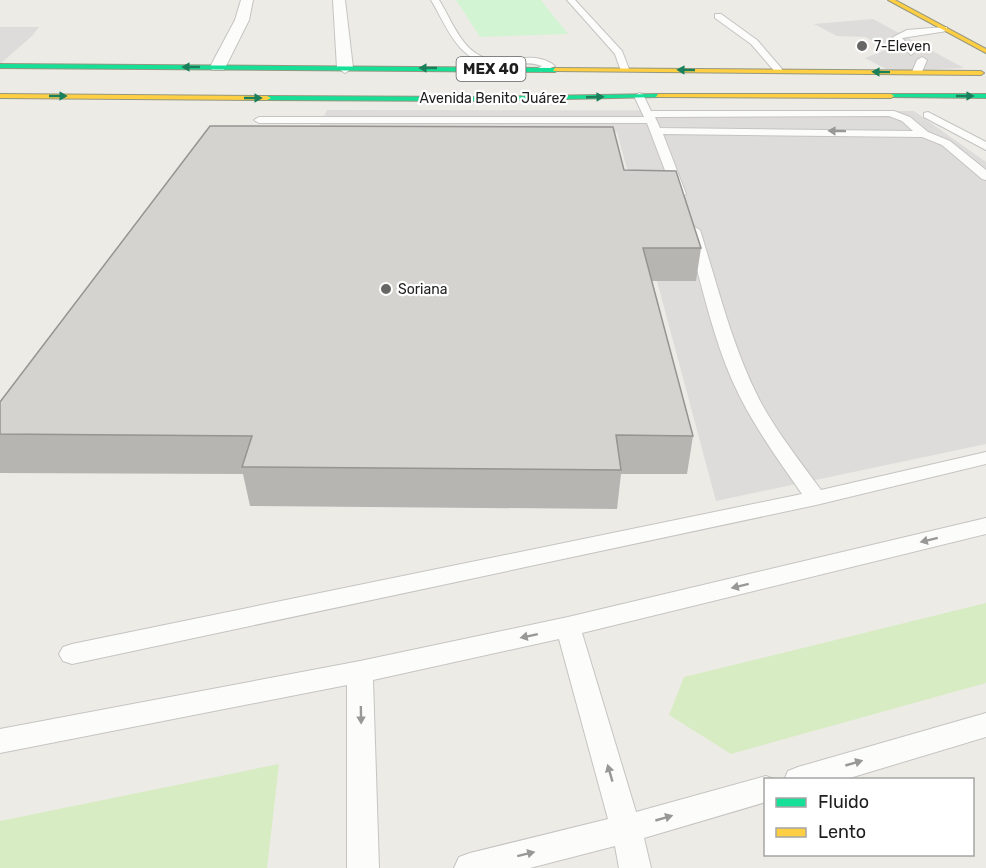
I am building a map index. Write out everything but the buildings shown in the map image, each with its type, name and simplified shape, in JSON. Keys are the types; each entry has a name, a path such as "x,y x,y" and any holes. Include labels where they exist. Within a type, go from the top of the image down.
{"main road":[{"path":"891,0 986,51"},
{"name":"Avenida Benito Juárez","path":"0,66 779,71 920,66 985,73"},
{"name":"Avenida Benito Juárez","path":"0,96 460,99 639,96 986,96"}],"street":[{"path":"218,67 242,20 247,0"},
{"path":"339,0 345,68"}],"lane":[{"path":"435,0 470,54 487,60 541,62 550,66 541,69"},
{"path":"571,0 619,53 624,69"},
{"path":"718,16 754,42 779,71"},
{"path":"911,52 897,37 907,33 944,30"},
{"path":"639,96 652,122 686,211 731,351 750,398 776,442 816,498"},
{"path":"259,120 652,122 890,113 906,119 924,134 946,143 986,176"},
{"path":"928,115 986,147"},
{"path":"652,122 771,131 924,134"},
{"path":"72,654 816,498 986,458"},
{"path":"0,741 360,672 568,627 986,526"},
{"path":"568,627 635,868"},
{"path":"360,672 363,868"},
{"path":"805,778 986,725"},
{"path":"470,868 626,829 764,789"}],"green space":[{"path":"456,0 541,0 568,34 480,37"},
{"path":"986,603 986,683 731,754 669,715 684,677"},
{"path":"279,764 267,868 0,868 0,821"}],"shaded area":[{"path":"873,19 964,68 890,71 865,58 888,49 865,37 837,36 814,24"},
{"path":"0,27 39,27 0,64"},
{"path":"327,110 914,111 986,162 986,444 716,501 617,132 318,129"}],"traffic: fast":[{"path":"0,66 555,70"},
{"path":"267,98 471,99 658,96"},
{"path":"891,96 986,96"}],"traffic: slow":[{"path":"891,0 986,51"},
{"path":"555,70 981,73"},
{"path":"0,96 267,98"},
{"path":"658,96 891,96"}],"place":[{"name":"7-Eleven","path":"862,46"},
{"name":"Soriana","path":"386,289"}]}
